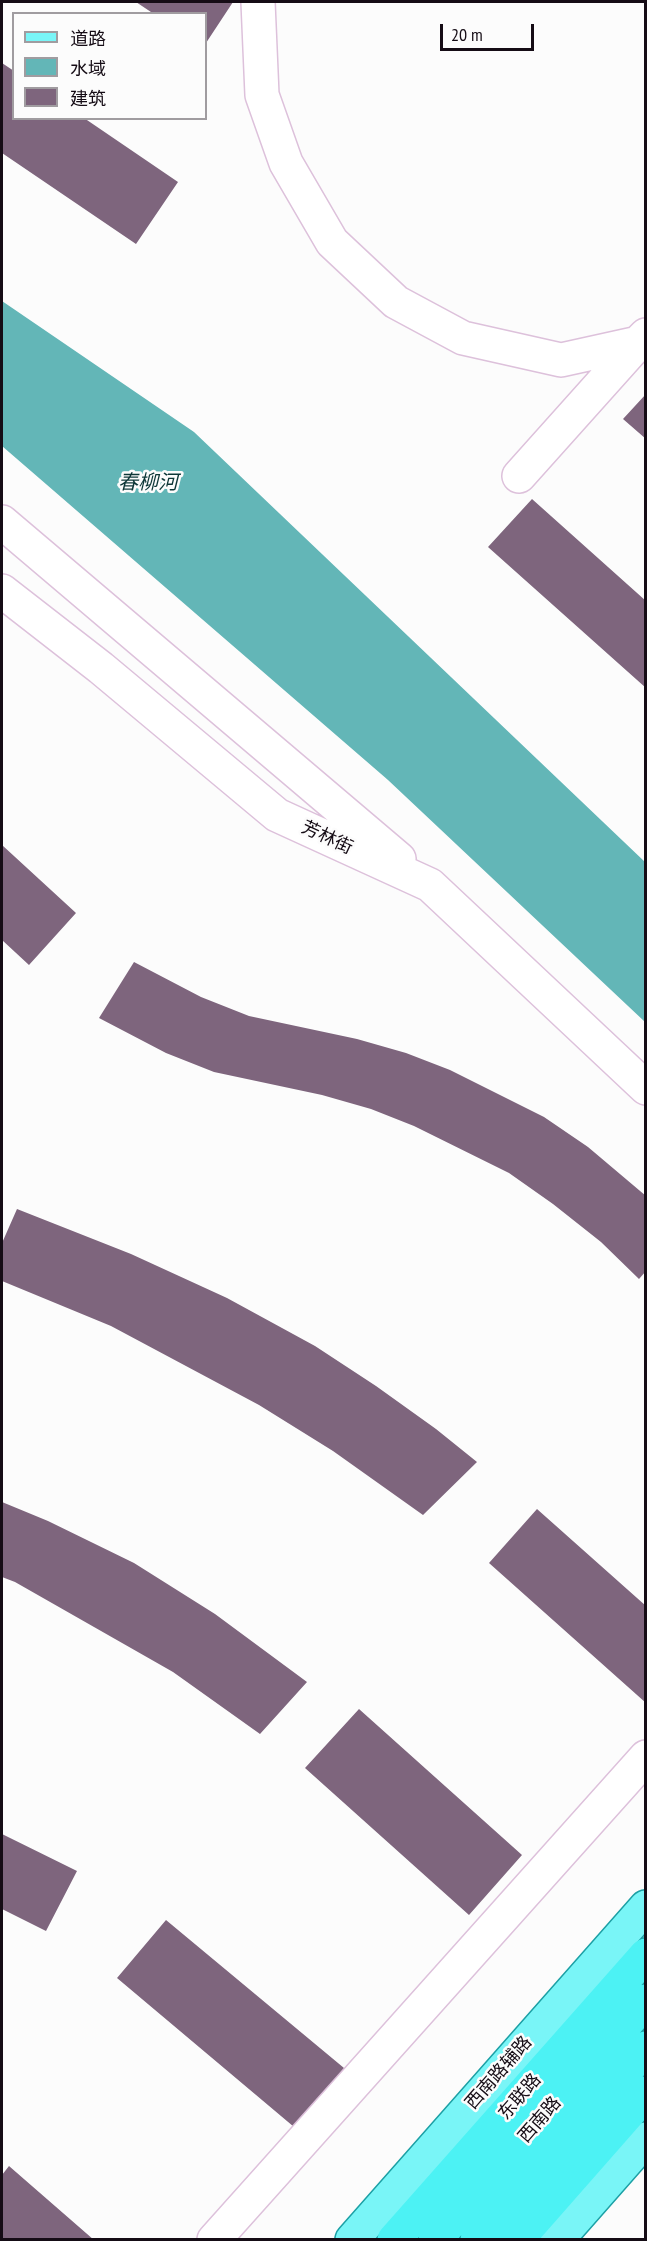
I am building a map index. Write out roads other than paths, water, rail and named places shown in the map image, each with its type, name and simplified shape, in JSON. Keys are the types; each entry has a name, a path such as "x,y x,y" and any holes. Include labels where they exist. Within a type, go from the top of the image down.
{"highway":[{"name":"东联路","path":"394,2240 645,1955"},
{"name":"西南路","path":"435,2240 645,2001"},
{"name":"西南路","path":"477,2240 645,2048"},
{"path":"517,2240 645,2093"},
{"path":"511,2240 530,2180"}],"main road":[{"name":"西南路辅路","path":"352,2240 645,1907"},
{"path":"557,2240 645,2139"}],"street":[{"path":"258,2 262,95 286,163 332,242 396,302 463,338 561,360 642,339"},
{"path":"519,476 642,339"},
{"path":"2,522 430,885"},
{"name":"芳林街","path":"2,591 101,668 278,815 430,885 645,1088"},
{"path":"214,2240 645,1757"}],"water":[{"name":"春柳河","path":"2,301 194,432 645,862 645,1022 388,780 2,446"}]}
